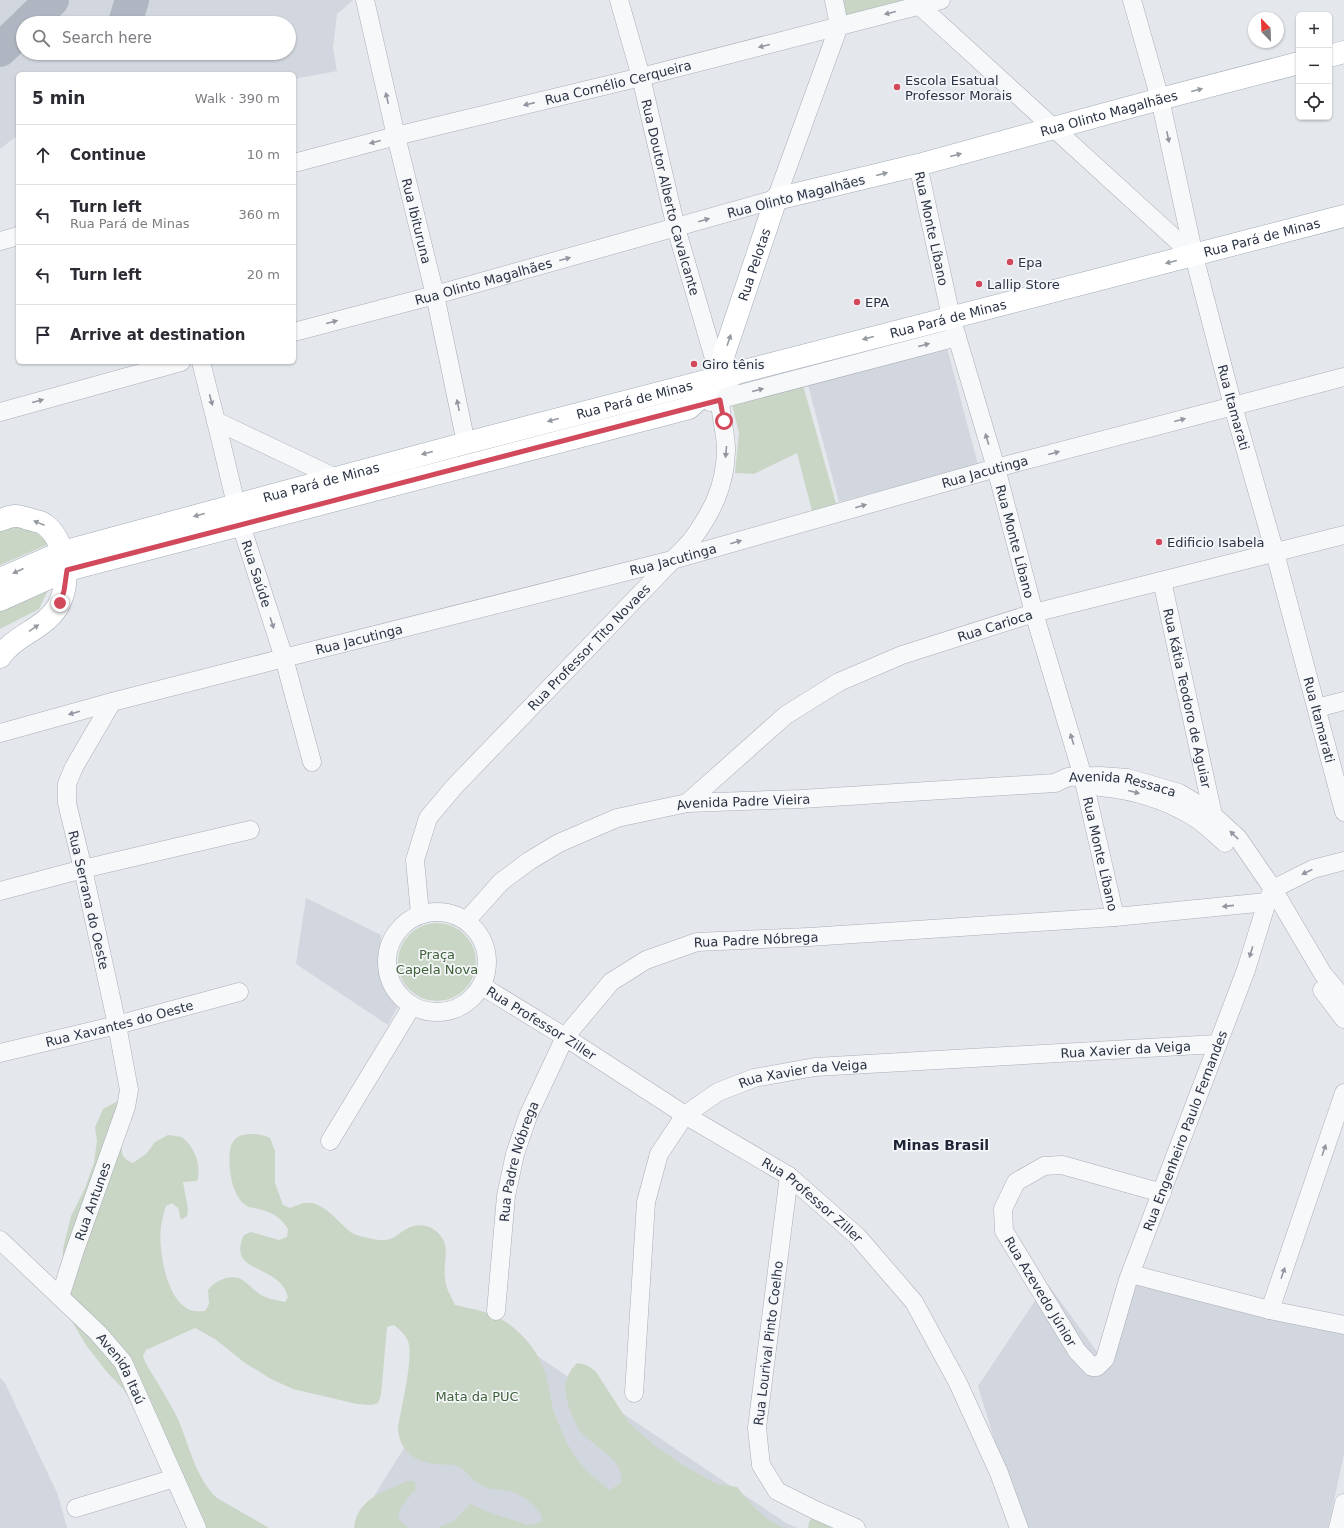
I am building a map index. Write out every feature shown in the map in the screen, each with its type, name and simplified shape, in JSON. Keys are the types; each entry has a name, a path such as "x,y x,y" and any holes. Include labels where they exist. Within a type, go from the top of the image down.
{"main road":[{"path":"1332,55 1344,52"},
{"name":"Rua Olinto Magalhães","path":"776,200 918,165 1160,99 1296,65"},
{"name":"Rua Pelotas","path":"689,408 724,374 776,200"},
{"name":"Rua Pará de Minas","path":"239,515 336,478 724,374 954,327 1194,256 1344,216"},
{"name":"Rua Pará de Minas","path":"0,579 239,515 689,408"},
{"path":"0,520 15,516 43,523 55,536 64,561 64,591 60,603 50,617 22,636 2,655"},
{"name":"Rua Pará de Minas","path":"0,600 64,561"}],"street":[{"name":"Rua Ibituruna","path":"365,0 396,136 435,295 466,443"},
{"name":"Rua Doutor Alberto Cavalcante","path":"619,0 641,78 676,228 724,374"},
{"path":"834,0 839,26"},
{"name":"Rua Cornélio Cerqueira","path":"296,162 396,136 641,78 839,26 919,3 941,0"},
{"name":"Rua Itamarati","path":"1132,0 1160,99 1194,256 1233,406 1275,553 1344,812"},
{"path":"919,3 1194,256"},
{"name":"Rua Pelotas","path":"776,200 839,26"},
{"name":"Rua Monte Líbano","path":"918,165 954,327 996,468 1034,613 1084,782 1115,917"},
{"name":"Rua Olinto Magalhães","path":"296,331 435,295 776,200"},
{"path":"0,241 16,237"},
{"name":"Rua Pará de Minas","path":"689,408 720,400 954,327"},
{"path":"0,412 174,364"},
{"name":"Rua Saúde","path":"201,364 239,515 284,658 312,762"},
{"path":"720,400 726,385 724,374"},
{"name":"Rua Jacutinga","path":"0,733 112,702 672,560 996,468 1344,377"},
{"name":"Rua Professor Tito Novaes","path":"420,914 415,860 428,818 454,787 692,541 704,524 718,496 726,452 726,435 720,400"},
{"path":"216,421 336,478"},
{"name":"Rua Carioca","path":"688,804 786,714 839,682 902,655 1034,613 1344,535"},
{"name":"Rua Kátia Teodoro de Aguiar","path":"1162,581 1213,815"},
{"path":"1317,708 1344,701"},
{"name":"Rua Serrana do Oeste","path":"112,702 74,767 67,784 67,803 118,1025 129,1090 126,1107"},
{"name":"Avenida Ressaca","path":"1055,783 1068,777 1100,787 1136,792 1178,808 1193,816 1214,832 1234,851 1270,896 1324,974 1344,1000"},
{"name":"Avenida Ressaca","path":"1084,782 1128,778 1179,793 1213,815 1238,838 1310,974 1344,1019"},
{"name":"Avenida Padre Vieira","path":"467,920 501,882 529,861 559,843 617,818 688,804 801,799 1055,783"},
{"path":"0,891 83,869 250,830"},
{"name":"Rua Padre Nóbrega","path":"496,1311 506,1196 515,1154 528,1116 565,1037 611,982 646,960 697,942 809,937 1115,917 1270,896 1313,870 1344,861"},
{"name":"Rua Engenheiro Paulo Fernandes","path":"1105,1359 1131,1274 1246,970 1270,896"},
{"path":"436,911 452,913 467,920 479,934 487,950 487,968 482,986 472,999 458,1008 443,1012 427,1012 412,1006 397,994 388,976 386,957 391,939 403,923 420,914 436,911"},
{"name":"Rua Professor Ziller","path":"482,986 565,1037 685,1115 790,1176 858,1237 914,1302 958,1383 999,1473 1019,1528"},
{"name":"Rua Xavantes do Oeste","path":"0,1052 118,1025 239,992"},
{"path":"330,1141 412,1006"},
{"name":"Rua Xavier da Veiga","path":"634,1393 646,1202 659,1154 685,1115 718,1092 754,1078 815,1067 1217,1044"},
{"path":"1270,1310 1344,1093"},
{"name":"Rua Antunes","path":"60,1297 75,1250 126,1107"},
{"name":"Rua Azevedo Júnior","path":"1105,1359 1097,1367 1092,1367 1077,1351 1004,1231 1004,1209 1016,1182 1044,1166 1062,1164 1162,1193"},
{"name":"Rua Lourival Pinto Coelho","path":"790,1176 757,1428 761,1465 777,1491 856,1528"},
{"name":"Avenida Itaú","path":"0,1240 98,1332 123,1362 197,1528"},
{"path":"1131,1274 1270,1310 1344,1325"},
{"path":"76,1508 176,1478"},
{"path":"1338,1528 1344,1503"}],"shaded area":[{"path":"0,0 353,0 337,14 333,48 337,71 296,79 296,72 16,72 16,137 0,149"},
{"path":"947,348 978,465 839,502 808,385"},
{"path":"306,898 381,935 380,962 384,984 398,1006 388,1025 296,964"},
{"path":"1129,1279 1344,1327 1344,1454 1328,1528 1021,1528 978,1386 1047,1283 1106,1364"},
{"path":"484,1320 786,1523 798,1528 354,1528"},
{"path":"0,1378 5,1383 58,1495 67,1528 0,1528"}],"green space":[{"path":"838,0 909,0 842,21"},
{"path":"803,385 837,507 813,515 797,453 754,474 735,473 739,433 731,400"},
{"path":"0,525 31,527 49,544 0,565"},
{"path":"50,586 39,609 0,629 0,608"},
{"name":"Praça Capela Nova","path":"429,923 445,923 459,929 470,940 476,954 476,970 470,984 459,995 445,1001 429,1001 415,995 404,984 398,970 398,954 404,940 415,929"},
{"name":"Mata da PUC","path":"118,1101 127,1118 126,1131 122,1143 122,1154 126,1159 133,1163 146,1154 155,1142 168,1135 183,1138 194,1152 199,1170 197,1181 183,1182 188,1209 187,1216 181,1220 178,1208 172,1203 166,1206 161,1224 160,1236 165,1273 169,1285 175,1296 190,1310 205,1311 209,1304 208,1290 218,1281 232,1277 241,1279 264,1296 285,1302 288,1297 280,1283 244,1260 241,1254 240,1246 244,1235 251,1232 279,1240 287,1237 288,1229 282,1221 273,1214 248,1207 242,1202 234,1189 230,1172 231,1147 234,1140 247,1134 257,1134 270,1138 275,1151 275,1183 283,1205 290,1208 304,1203 318,1205 330,1213 352,1233 372,1239 390,1239 407,1228 421,1225 435,1230 439,1234 443,1239 446,1249 445,1281 455,1305 479,1310 493,1315 519,1332 533,1348 543,1366 555,1415 566,1442 584,1468 600,1483 610,1490 622,1482 621,1473 612,1458 591,1442 579,1429 572,1415 567,1401 566,1381 568,1375 577,1363 592,1368 596,1372 629,1423 653,1444 682,1465 717,1484 737,1487 759,1512 772,1522 786,1528 437,1528 454,1521 470,1504 491,1513 528,1525 536,1524 542,1521 541,1514 520,1495 483,1486 476,1482 458,1466 421,1461 409,1454 405,1449 401,1443 398,1428 408,1370 409,1349 408,1341 405,1336 394,1325 387,1327 381,1395 378,1403 371,1405 357,1404 293,1389 271,1379 245,1363 215,1339 195,1328 146,1350 143,1356 145,1362 175,1413 197,1469 209,1489 217,1498 269,1528 187,1528 187,1519 161,1470 144,1419 123,1389 106,1371 86,1345 74,1325 62,1297 63,1249 71,1216 85,1188 94,1163 97,1141 95,1127 103,1109"},
{"path":"408,1481 414,1481 416,1488 400,1509 398,1517 402,1523 410,1528 354,1528 356,1518 366,1503 373,1497 390,1488"},
{"path":"813,1516 820,1519 832,1528 808,1528 809,1522"}],"taxiway":[{"path":"35,16 52,0"},
{"path":"127,16 132,0"},
{"path":"0,50 16,35"}],"place":[{"name":"Escola Esatual Professor Morais","path":"897,87"},
{"name":"Epa","path":"1010,262"},
{"name":"Lallip Store","path":"979,284"},
{"name":"EPA","path":"857,302"},
{"name":"Giro tênis","path":"694,364"},
{"name":"Edificio Isabela","path":"1159,542"}],"district":[{"name":"Minas Brasil","path":"941,1145"}],"route":[{"path":"60,603 64,591 67,570 720,400 724,421"}]}
